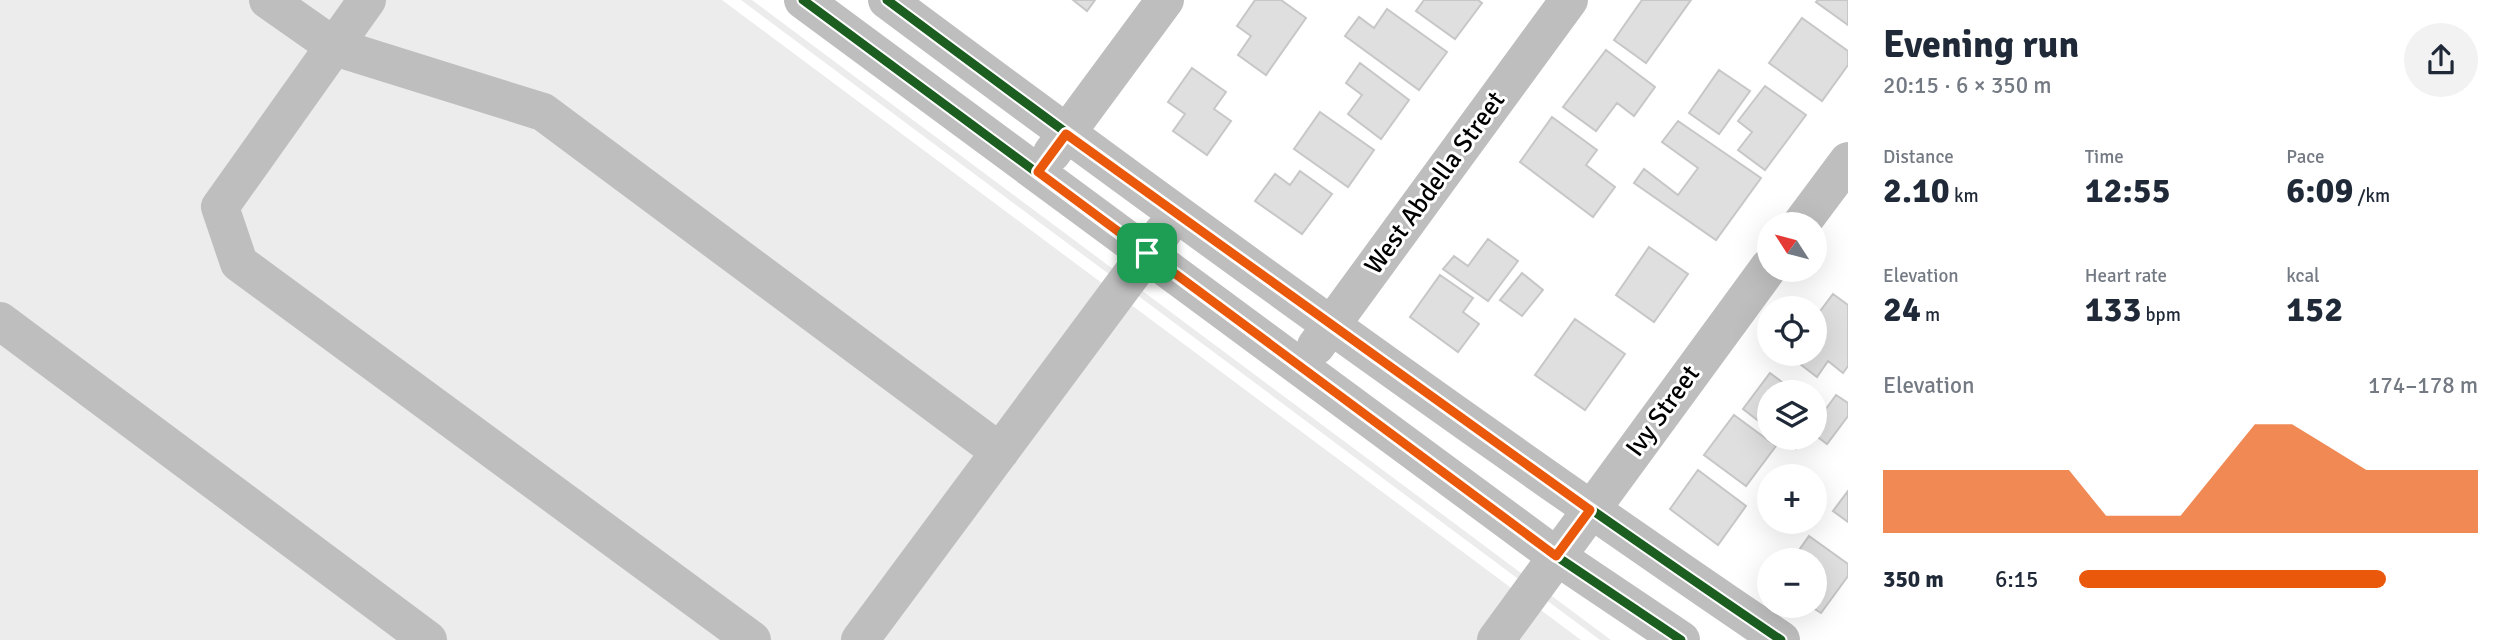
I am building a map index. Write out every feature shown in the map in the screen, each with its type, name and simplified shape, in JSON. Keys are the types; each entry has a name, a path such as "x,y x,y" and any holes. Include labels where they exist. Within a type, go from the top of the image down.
{"street":[{"path":"268,0 335,47 543,112 1000,452"},
{"path":"367,0 220,206 239,263 752,640"},
{"path":"803,0 1556,556 1681,640"},
{"path":"887,0 1331,326 1590,510 1781,640"},
{"path":"1038,172 1165,0"},
{"name":"West Abdella Street","path":"1302,366 1569,0"},
{"path":"1810,212 1848,161"},
{"path":"860,640 1176,214"},
{"name":"Ivy Street","path":"1496,640 1758,282"},
{"path":"0,321 428,640"}],"shaded area":[{"path":"0,0 722,0 1581,640 0,640"},
{"path":"741,0 752,0 1611,640 1600,640"}],"building":[{"path":"1073,0 1095,0 1087,11"},
{"path":"1255,0 1281,0 1306,18 1266,75 1238,55 1251,36 1237,26"},
{"path":"1424,0 1478,0 1482,3 1455,39 1416,11"},
{"path":"1642,0 1691,0 1646,63 1614,40"},
{"path":"1848,0 1848,25 1816,2"},
{"path":"1387,9 1447,52 1419,90 1345,36 1359,17 1374,28"},
{"path":"1802,18 1848,51 1848,65 1822,101 1769,63"},
{"path":"1606,50 1655,87 1634,116 1617,103 1596,131 1563,107"},
{"path":"1360,63 1409,100 1381,139 1348,114 1362,95 1346,83"},
{"path":"1192,68 1226,92 1214,109 1231,121 1207,155 1173,131 1185,114 1168,102"},
{"path":"1719,70 1750,91 1719,134 1689,113"},
{"path":"1765,86 1806,115 1765,170 1738,150 1752,132 1738,121"},
{"path":"1320,112 1374,150 1348,187 1294,149"},
{"path":"1552,117 1597,150 1586,165 1615,187 1593,217 1520,162"},
{"path":"1678,121 1761,178 1716,240 1634,183 1644,169 1678,195 1698,168 1662,142"},
{"path":"1300,171 1332,194 1302,234 1255,201 1275,174 1290,185"},
{"path":"1488,239 1518,261 1488,301 1443,269 1454,256 1468,266"},
{"path":"1649,247 1688,274 1654,322 1616,295"},
{"path":"1522,273 1543,290 1522,316 1500,300"},
{"path":"1440,275 1473,298 1463,312 1479,324 1458,352 1410,317"},
{"path":"1833,294 1848,305 1848,366 1843,373 1827,362 1827,302"},
{"path":"1575,319 1625,354 1585,410 1535,375"},
{"path":"1803,366 1825,366 1817,377"},
{"path":"1770,373 1779,380 1765,380"},
{"path":"1757,390 1757,420 1743,409"},
{"path":"1836,395 1848,403 1848,416 1827,444 1827,407"},
{"path":"1734,415 1757,432 1757,450 1773,450 1762,464 1757,464 1757,471 1746,486 1704,455"},
{"path":"1698,470 1746,506 1718,545 1670,509"},
{"path":"1848,491 1848,522 1833,511"},
{"path":"1809,536 1826,548 1800,548"},
{"path":"1827,549 1848,564 1848,576 1827,605"}],"cycle path":[{"path":"803,0 1556,556 1681,640"},
{"path":"887,0 1330,325 1781,640"}],"route":[{"path":"1066,134 1590,510 1556,556 1147,253 1038,172 1066,134"}]}
